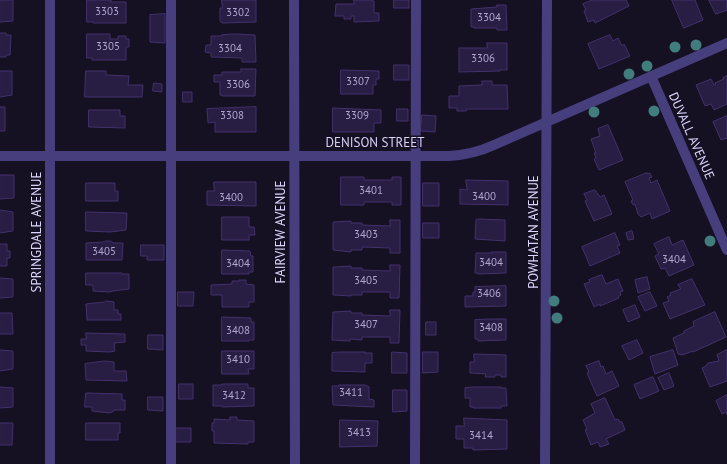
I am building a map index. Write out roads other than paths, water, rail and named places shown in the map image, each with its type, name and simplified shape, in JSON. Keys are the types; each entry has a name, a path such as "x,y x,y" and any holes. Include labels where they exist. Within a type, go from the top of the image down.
{"street":[{"name":"SPRINGDALE AVENUE","path":"50,0 50,464"},
{"path":"171,0 171,464"},
{"name":"FAIRVIEW AVENUE","path":"294,0 295,464"},
{"path":"415,464 416,0"},
{"name":"POWHATAN AVENUE","path":"545,464 548,122 547,0"},
{"name":"DENISON STREET","path":"0,156 464,155 479,151 548,122 727,43"},
{"name":"DUVALL AVENUE","path":"651,76 727,250"}]}
